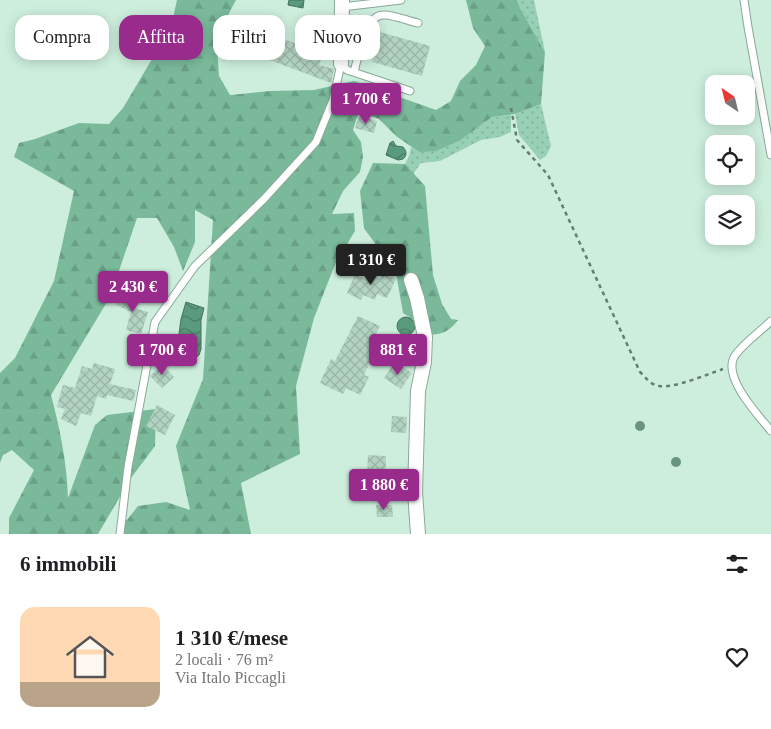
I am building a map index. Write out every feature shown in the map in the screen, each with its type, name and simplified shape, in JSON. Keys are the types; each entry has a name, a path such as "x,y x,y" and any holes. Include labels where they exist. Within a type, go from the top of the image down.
{"street":[{"path":"341,64 342,3"},
{"path":"411,280 417,298 425,337 424,362 418,391 415,492 418,534"}],"lane":[{"path":"342,3 401,0"},
{"path":"744,0 771,156"},
{"path":"354,72 368,25 374,18 382,15 418,23"},
{"path":"341,64 347,70 410,91"},
{"path":"120,534 128,467 155,322 195,266 264,200 316,142 333,100 341,64"},
{"path":"771,321 742,348 734,357 731,366 734,381 771,431"}],"path":[{"path":"511,108 517,140 548,175 640,372 649,382 657,386 668,387 731,366"}],"shaded area":[{"path":"517,0 534,0 545,52 520,8"},
{"path":"541,104 551,146 546,156 540,160 519,135 515,114"},
{"path":"511,115 511,132 500,137 481,140 440,161 421,163 413,174 405,164 411,147 419,152 461,140 492,117"}],"green space":[{"path":"177,0 236,0 228,15 213,15 213,60 218,60 219,76 230,95 270,91 314,90 354,81 436,110 451,101 460,81 476,65 485,46 473,28 466,0 517,0 545,52 541,104 515,114 492,117 461,140 436,151 419,152 396,136 379,119 359,111 353,130 361,142 363,157 360,172 343,191 332,214 354,213 355,231 336,262 314,318 296,386 300,454 241,483 251,534 116,534 138,506 166,502 190,510 176,446 203,379 213,220 195,210 195,242 183,271 174,247 157,218 137,218 110,297 51,395 62,446 68,498 95,425 107,415 156,409 155,446 131,478 98,534 9,534 9,518 34,470 12,450 3,455 0,463 0,373 15,358 54,281 74,191 14,157 19,143 79,123 109,124 123,108 151,60 203,60 203,15 174,15"},
{"path":"373,163 405,164 425,186 433,275 442,304 451,319 458,320 452,327 442,333 430,335 416,321 403,313 396,273 364,228 360,191"}],"water":[{"path":"289,0 304,0 303,8 288,5"},
{"path":"393,141 396,146 403,147 405,150 406,155 403,159 398,160 386,155 390,143"},
{"path":"186,302 204,308 201,320 201,349 199,355 193,360 179,359 176,356 181,319"},
{"path":"406,317 412,320 415,326 412,332 406,335 400,332 397,326 400,320"}],"building":[{"path":"380,32 430,46 422,76 372,62 373,60 380,60"},
{"path":"285,39 295,43 295,60 321,60 319,65 334,69 331,83 270,60 285,60"},
{"path":"359,116 377,121 374,133 355,128"},
{"path":"383,273 396,279 387,298 377,294 375,300 363,295 361,300 347,293 355,274 366,279 369,274 380,279"},
{"path":"123,292 138,299 134,308 148,312 141,334 126,330 131,312 116,305"},
{"path":"358,316 380,326 372,342 378,345 364,375 369,377 360,395 346,388 343,394 320,383 331,359 335,361"},
{"path":"395,362 412,373 401,389 384,378"},
{"path":"94,363 115,369 110,384 136,390 133,401 107,395 106,399 97,396 91,416 81,413 76,426 61,419 65,409 57,407 60,395 63,385 75,388 82,366 92,369"},
{"path":"162,364 174,377 162,388 150,376"},
{"path":"157,405 175,415 165,435 146,426"},
{"path":"392,416 407,417 406,433 391,432"},
{"path":"368,455 386,456 385,495 361,495 362,477 367,477"},
{"path":"376,505 392,505 393,517 377,517"}]}
